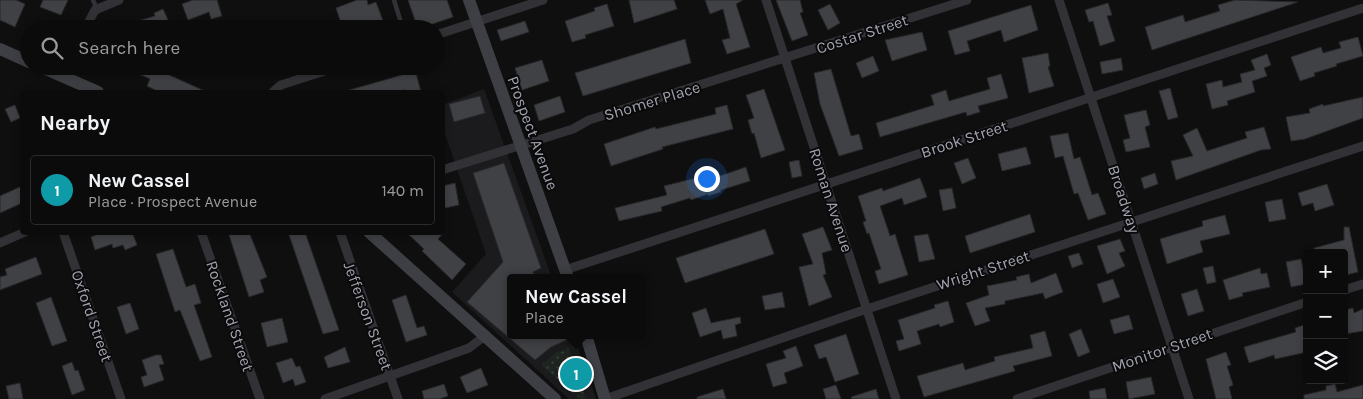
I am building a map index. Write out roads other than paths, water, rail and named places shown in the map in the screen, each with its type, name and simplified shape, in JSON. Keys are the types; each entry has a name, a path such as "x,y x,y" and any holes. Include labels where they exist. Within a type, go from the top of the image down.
{"main road":[{"name":"Prospect Avenue","path":"469,0 567,274"},
{"path":"0,49 20,58"},
{"path":"72,75 95,90"},
{"path":"372,235 486,335 544,395 555,399"},
{"path":"587,339 605,399"}],"street":[{"path":"89,20 95,4 119,0"},
{"path":"445,32 543,0"},
{"name":"Roman Avenue","path":"766,0 896,399"},
{"name":"Costar Street","path":"785,59 967,0"},
{"name":"Broadway","path":"1059,0 1189,399"},
{"name":"Brook Street","path":"567,274 826,184 1363,8"},
{"name":"Shomer Place","path":"445,169 573,129 589,120 785,59"},
{"path":"275,90 281,85 312,75"},
{"name":"Wright Street","path":"605,399 867,309 1363,146"},
{"path":"0,243 20,234"},
{"name":"Oxford Street","path":"64,235 121,399"},
{"name":"Rockland Street","path":"202,235 260,399"},
{"name":"Jefferson Street","path":"341,235 398,399"},
{"path":"1348,289 1363,284"},
{"name":"Monitor Street","path":"1017,399 1303,303"},
{"path":"325,399 469,348 486,335"}],"lane":[{"path":"394,0 400,20"}],"place":[{"name":"New Cassel","path":"576,374"}]}
